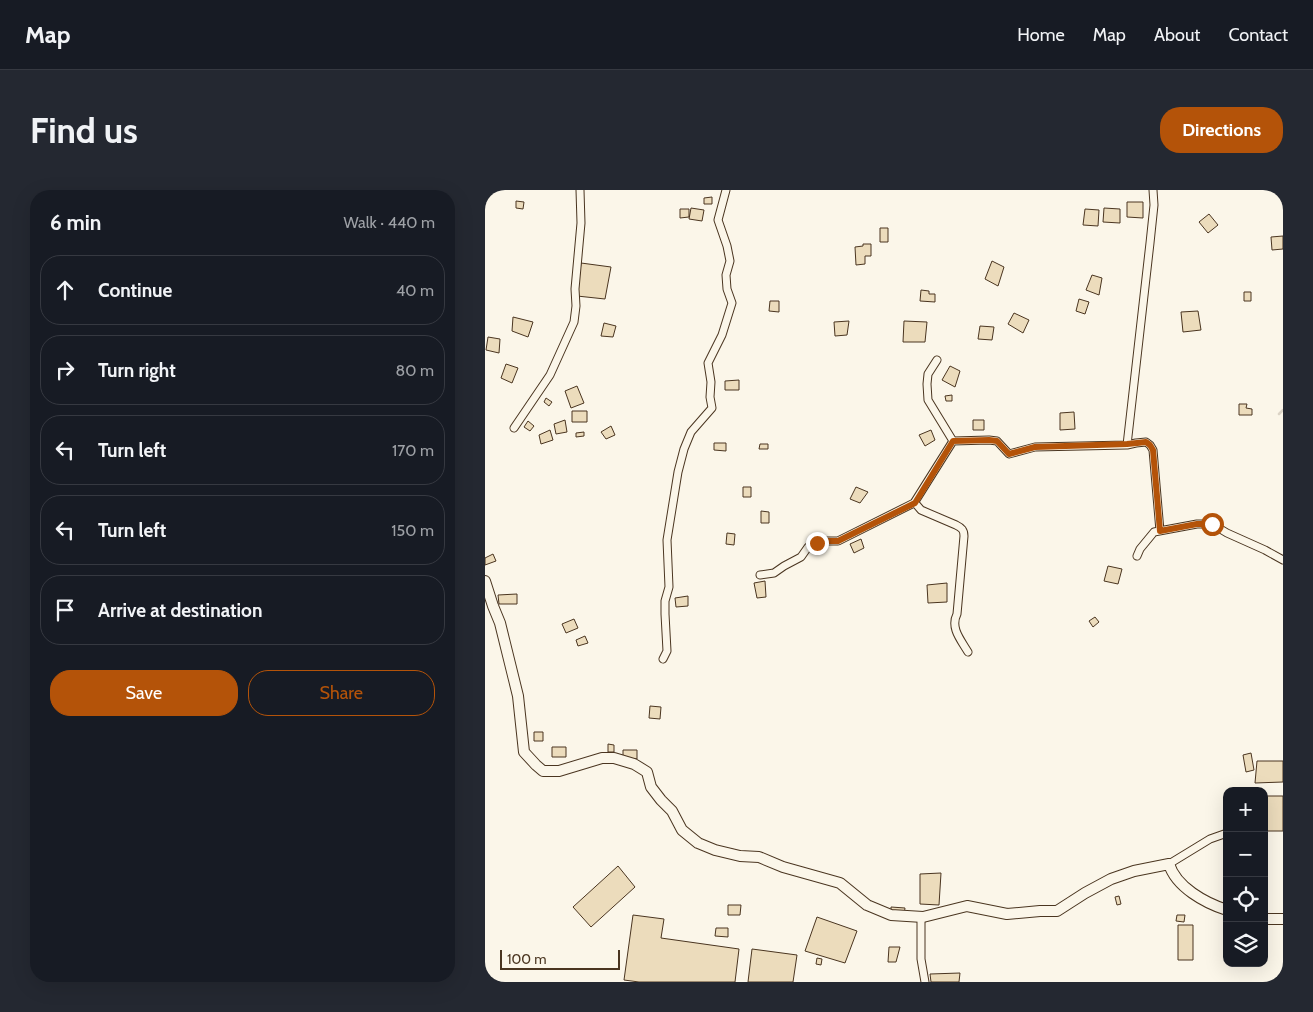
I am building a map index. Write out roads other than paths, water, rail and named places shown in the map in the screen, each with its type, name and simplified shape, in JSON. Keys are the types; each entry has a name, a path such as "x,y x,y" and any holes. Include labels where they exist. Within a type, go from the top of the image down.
{"street":[{"path":"514,428 550,375 574,322 581,223 580,190"},
{"path":"663,660 667,651 665,601 669,587 667,540 678,472 683,448 691,432 712,408 708,363 722,335 732,303 727,289 726,275 730,262 727,246 718,220 726,190"},
{"path":"1127,444 1150,243 1153,190"},
{"path":"937,360 928,374 928,400 953,441"},
{"path":"953,441 997,441 1009,454 1035,447 1146,442 1153,450 1160,531"},
{"path":"760,575 774,573 801,557 808,547 826,541 838,541 915,503 953,441"},
{"path":"915,503 921,510 964,530 957,614 954,625 968,652"},
{"path":"1137,556 1140,549 1154,532 1197,524 1212,524 1283,560"},
{"path":"485,581 500,623 518,696 524,752 535,765 543,771 559,771 602,758 614,758 634,764 647,772 651,787 671,811 682,830 698,843 740,856 759,857 783,867 840,884 867,905 891,915 923,917 967,906 1007,914 1040,911 1057,912 1085,893 1111,879 1134,871 1169,864 1210,839 1223,834"},
{"path":"1169,864 1172,874 1197,896 1223,908"},
{"path":"921,916 921,959 925,982"},
{"path":"1268,919 1283,919"}],"waterway":[{"path":"1279,414 1283,410"}]}
